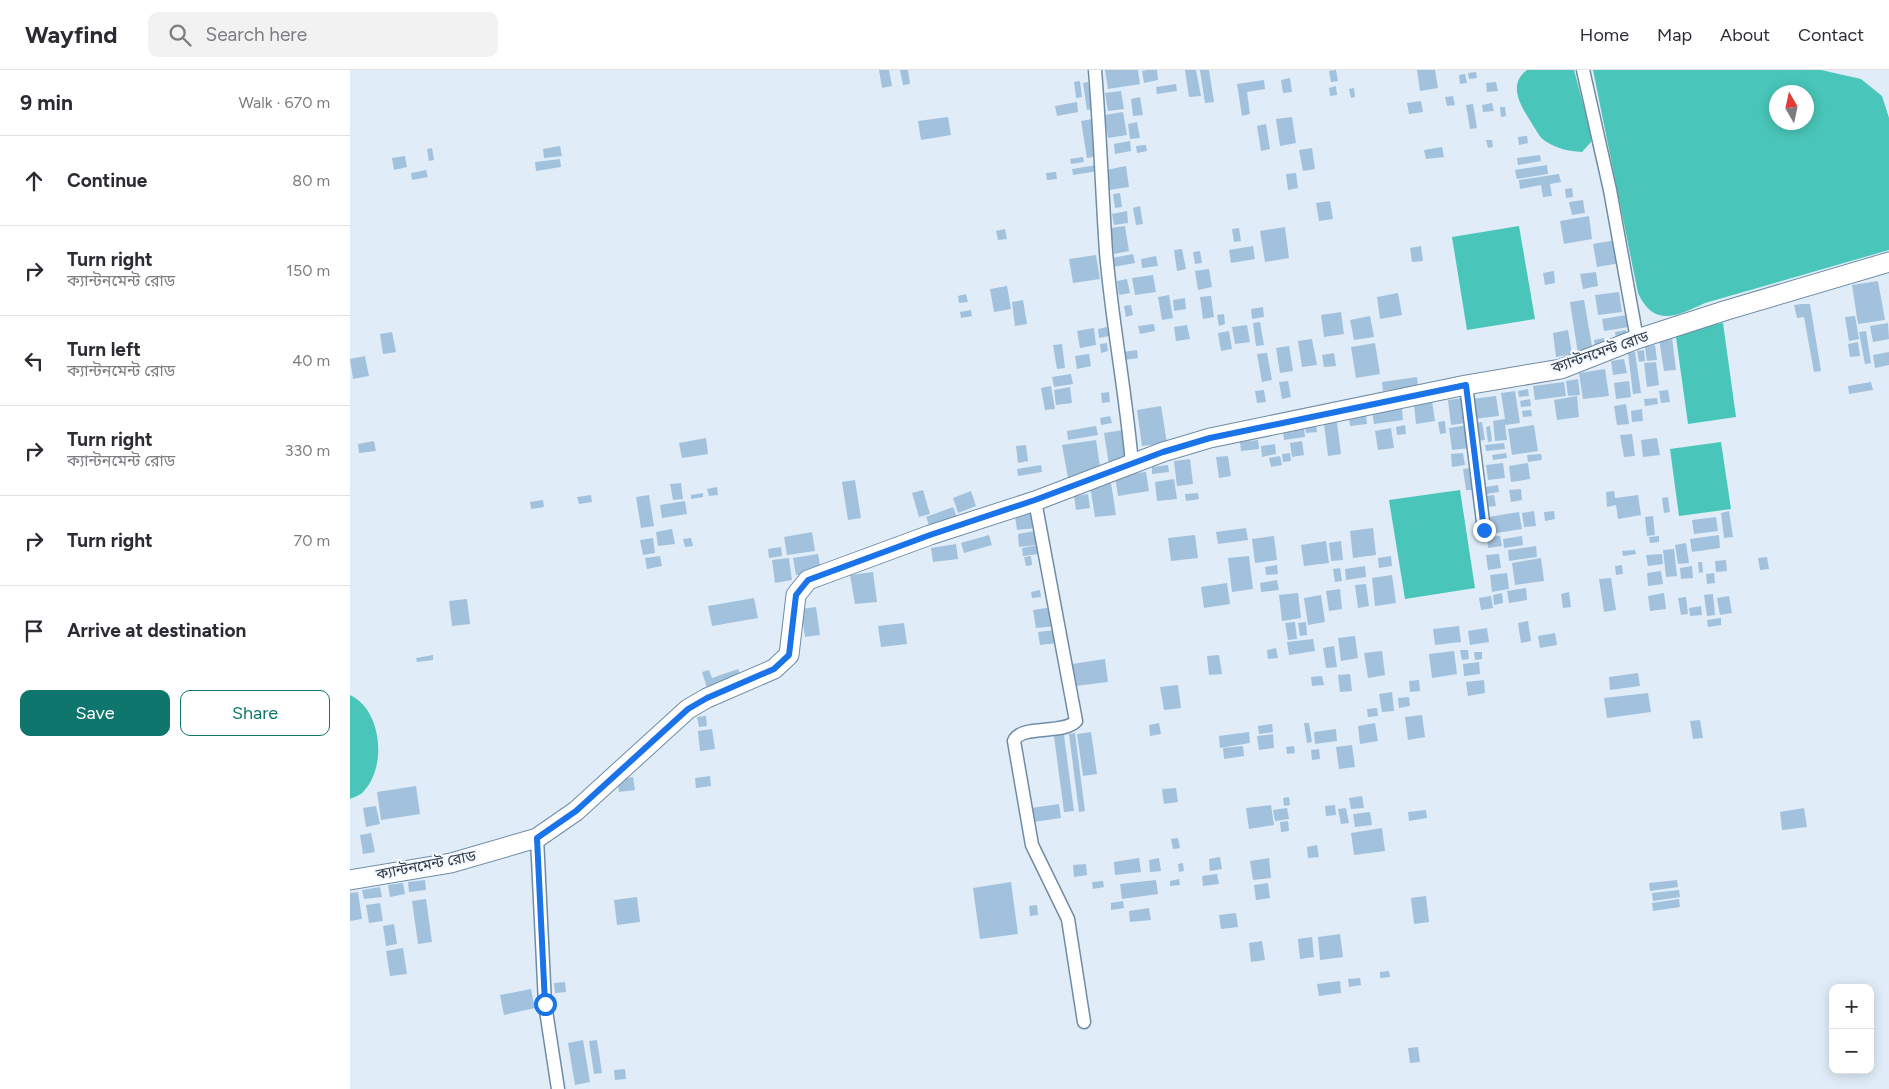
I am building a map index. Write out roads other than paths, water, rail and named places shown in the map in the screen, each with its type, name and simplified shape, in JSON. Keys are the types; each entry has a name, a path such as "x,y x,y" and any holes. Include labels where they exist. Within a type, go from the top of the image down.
{"main road":[{"name":"ক্যান্টনমেন্ট রোড","path":"350,880 451,863 537,838 576,811 688,709 707,698 774,669 789,655 796,595 808,580 930,535 1210,438 1466,385 1561,369 1637,339 1889,262"}],"street":[{"path":"1095,70 1106,253 1115,334 1127,401 1132,464"},
{"path":"1583,70 1610,190 1637,339"},
{"path":"1466,385 1484,530"},
{"path":"1035,500 1076,721 1065,727 1020,734 1014,741 1032,845 1068,920 1084,1022"},
{"path":"537,838 545,1004 558,1089"}]}
